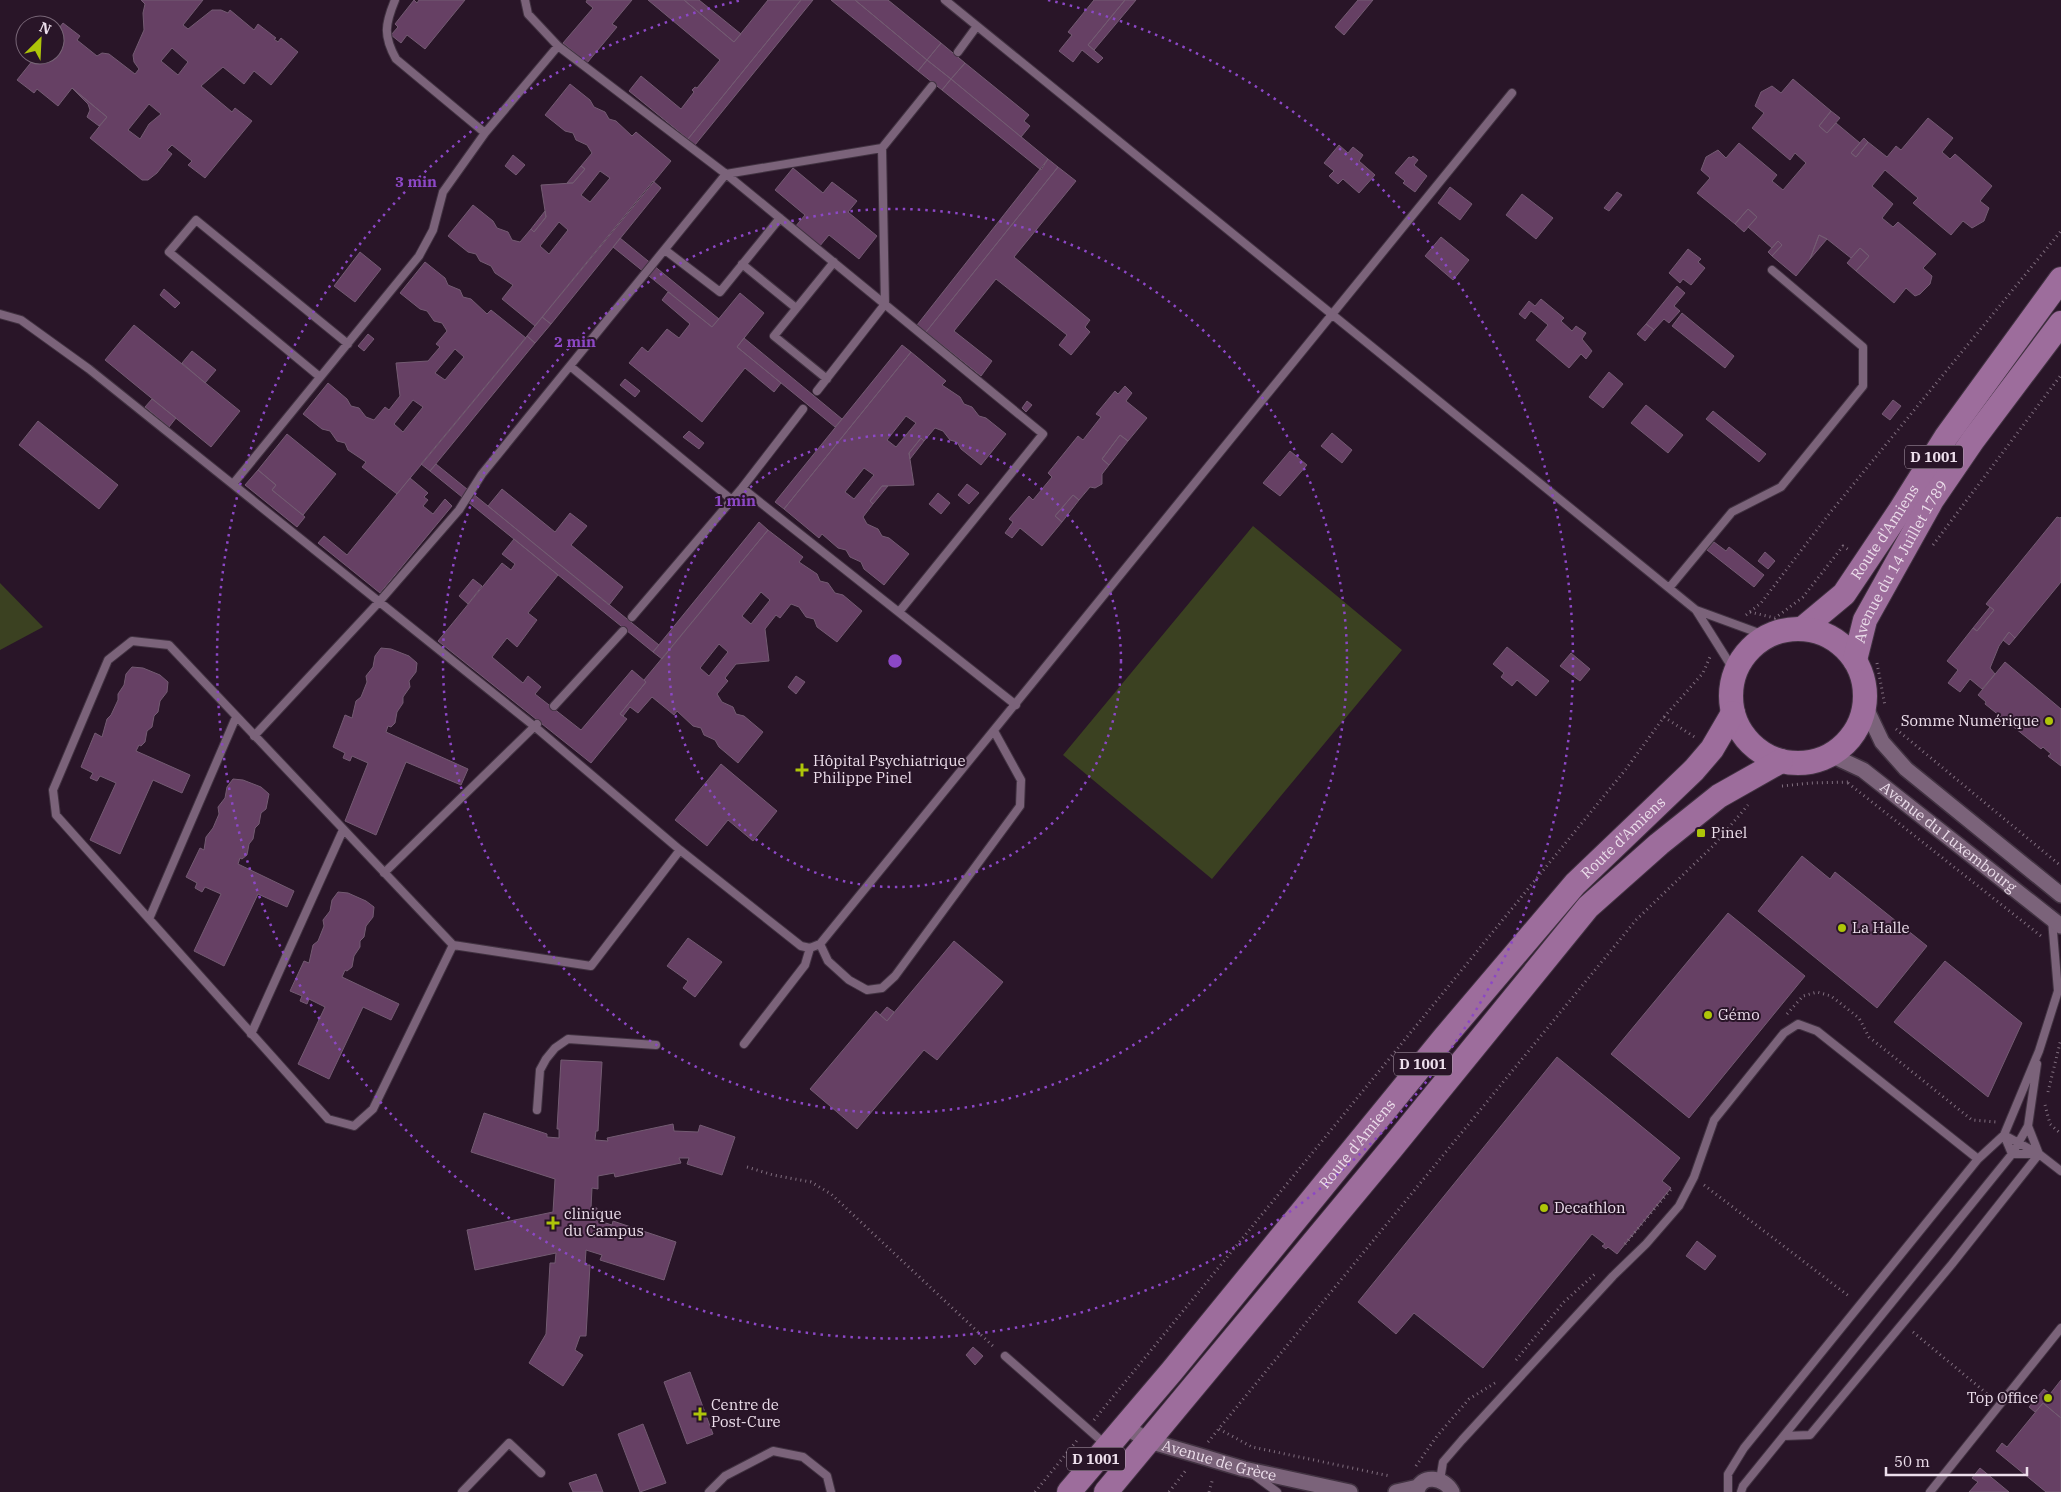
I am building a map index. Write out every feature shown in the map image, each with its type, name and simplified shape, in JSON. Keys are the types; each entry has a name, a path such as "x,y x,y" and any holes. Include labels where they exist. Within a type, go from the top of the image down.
{"main road":[{"name":"Route d'Amiens","path":"1802,629 1844,594 1946,437 2061,279"},
{"name":"Avenue du 14 Juillet 1789","path":"1866,659 1865,620 1932,500 1973,440 2061,323"},
{"path":"1802,629 1818,632 1832,638 1845,648 1866,659 1862,674 1865,706 1859,726 1847,742 1831,755 1815,761 1798,763 1780,760 1760,750 1743,734 1733,713 1732,686 1735,672 1753,646 1767,636 1784,630 1802,629"},
{"name":"Route d'Amiens","path":"1069,1492 1172,1371 1444,1038 1575,884 1694,770 1712,749 1733,713"},
{"name":"Route d'Amiens","path":"1106,1492 1385,1157 1588,908 1659,844 1718,796 1780,760"}],"street":[{"name":"Avenue du Luxembourg","path":"1865,706 1882,742 1906,769 2061,895"},
{"name":"Avenue du Luxembourg","path":"1831,755 1863,770 2056,922"},
{"name":"Avenue de Grèce","path":"1124,1426 1149,1441 1244,1469 1350,1492"},
{"path":"1396,1492 1418,1490 1428,1480 1440,1480 1448,1485 1452,1492"}],"lane":[{"path":"395,0 389,14 386,32 389,46 396,59 485,133"},
{"path":"525,0 528,14 558,46 726,174 1044,434 899,612"},
{"path":"945,0 1696,610 1735,672"},
{"path":"958,52 977,26"},
{"path":"233,484 420,256 433,230 443,192 485,133 558,46"},
{"path":"817,391 885,304 882,148 932,86"},
{"path":"0,314 21,320 82,364 536,725 680,850 801,946 810,948 820,944 1512,93"},
{"path":"254,736 379,602 459,510 482,474 726,174 882,148"},
{"path":"664,250 720,292 780,218"},
{"path":"320,377 169,252 196,220 348,344"},
{"path":"827,379 774,336 834,262"},
{"path":"742,264 796,308"},
{"path":"1669,588 1732,512 1781,487 1863,386 1863,347 1772,270"},
{"path":"570,366 732,500"},
{"path":"632,617 742,488 803,409"},
{"path":"742,488 1016,705"},
{"path":"1696,610 1767,636"},
{"path":"554,706 622,631"},
{"path":"453,945 373,1110 354,1126 328,1119 56,815 53,790 108,660 132,641 169,645 453,945 591,966 680,850"},
{"path":"149,919 236,716"},
{"path":"384,873 536,725"},
{"path":"820,944 828,961 849,980 867,990 882,988 895,976 1020,806 1021,780 994,731"},
{"path":"251,1034 343,830"},
{"path":"1728,1492 1728,1474 1744,1448 1978,1159 2004,1135 2039,1051 2058,991 2054,946 2056,922"},
{"path":"744,1044 806,965 810,948"},
{"path":"1440,1480 1443,1462 1462,1440 1555,1337 1646,1244 1679,1206 1694,1177 1714,1120 1784,1034 1798,1024 1817,1031 1978,1159"},
{"path":"537,1110 540,1070 555,1048 568,1039 656,1044"},
{"path":"1741,1492 1743,1486 2020,1143 2028,1126 2039,1051"},
{"path":"2028,1126 2039,1154"},
{"path":"2004,1135 2039,1154 2061,1171"},
{"path":"2004,1135 2012,1154"},
{"path":"2012,1154 2039,1154"},
{"path":"1784,1436 1810,1435 1903,1324 2039,1154"},
{"path":"1930,1492 2061,1328"},
{"path":"1005,1356 1107,1446"},
{"path":"462,1492 509,1443 541,1473"},
{"path":"709,1492 725,1476 773,1451 803,1457 828,1476 831,1492"},
{"path":"1244,1469 1277,1492"}],"path":[{"path":"1734,623 1761,602 1829,514 2061,232"},
{"path":"1928,552 2061,375"},
{"path":"1035,1492 1626,769 1673,707 1703,674 1717,642"},
{"path":"1866,659 1876,666 1887,714"},
{"path":"1889,724 2061,866"},
{"path":"1781,786 1848,782 2054,946"},
{"path":"1169,1492 1197,1455 1636,920 1714,845 1751,801"},
{"path":"1784,1018 1803,996 1817,992 1831,996 1859,1018 1869,1037 1972,1120 2000,1123"},
{"path":"2061,1039 2045,1106 2050,1124 2061,1134"},
{"path":"747,1167 773,1175 811,1182 831,1194 1005,1356"},
{"path":"1622,1248 1678,1181 1681,1174 1694,1177 1859,1304"},
{"path":"1510,1366 1564,1302 1597,1272"},
{"path":"1903,1324 2000,1404"},
{"path":"1413,1470 1437,1436 1469,1399 1498,1381"},
{"path":"1219,1429 1252,1447 1388,1476 1396,1474"},
{"path":"1209,1492 1213,1478"}],"green space":[{"path":"1253,526 1402,650 1212,879 1063,755"},
{"path":"0,583 43,627 0,650"}],"building":[{"path":"141,0 203,0 183,25 188,29 212,10 221,10 228,13 230,10 254,30 258,24 276,38 274,39 278,42 281,38 298,52 271,85 254,71 244,84 223,67 201,86 232,112 235,108 252,121 205,178 188,165 192,161 172,145 167,150 172,154 157,173 148,180 142,180 90,138 107,117 72,88 58,106 37,89 34,93 17,80 29,65 65,65 65,25 80,36 77,40 97,56 102,53 109,54 135,74 139,69 134,62 133,55 144,30 143,13 145,4","holes":["172,48 188,62 178,75 161,61","149,104 161,114 149,124 140,139 128,130"]},
{"path":"414,0 417,3 419,0 465,0 425,49 407,35 401,43 391,35 398,27 395,24"},
{"path":"587,0 632,0 612,24 617,27 587,63 563,43 593,8 586,2"},
{"path":"648,0 684,0 734,42 768,0 801,0 688,139 629,91 641,76 681,109 694,92 692,90 695,87 697,88 720,60"},
{"path":"684,0 699,0 741,34 734,42"},
{"path":"801,0 813,0 695,145 688,139"},
{"path":"831,0 855,0 927,60 918,71"},
{"path":"855,0 888,0 941,43 927,60"},
{"path":"1094,0 1125,0 1088,45 1103,58 1098,63 1082,50 1073,62 1059,51 1072,35 1068,32"},
{"path":"1125,0 1136,0 1094,50 1088,45"},
{"path":"1358,0 1373,0 1344,35 1335,27"},
{"path":"941,43 965,63 951,79 927,60"},
{"path":"927,60 951,79 942,90 918,71"},
{"path":"965,63 1029,115 1024,121 1030,126 1021,137 951,79"},
{"path":"951,79 1048,159 1041,170 942,90"},
{"path":"1793,79 1831,111 1819,126 1827,133 1836,123 1860,143 1851,153 1856,157 1868,142 1887,157 1896,146 1901,150 1928,118 1953,138 1942,152 1950,159 1955,154 1992,186 1980,201 1989,208 1984,221 1972,228 1963,221 1951,235 1913,203 1918,198 1885,170 1872,186 1893,204 1882,218 1893,227 1898,222 1936,254 1923,268 1932,276 1930,284 1920,294 1915,296 1906,288 1894,303 1856,271 1869,256 1860,248 1851,258 1819,235 1810,259 1796,276 1772,256 1782,245 1778,241 1772,248 1748,227 1757,217 1748,209 1735,224 1697,193 1710,178 1701,170 1706,157 1718,150 1726,158 1739,143 1777,175 1772,181 1783,190 1806,163 1795,153 1790,160 1752,128 1764,113 1755,106 1761,92 1772,86 1781,93"},
{"path":"570,84 590,100 594,107 605,112 609,119 616,121 632,136 636,132 671,161 535,326 502,299 513,285 495,273 491,266 480,261 476,254 468,252 448,236 473,205 493,221 497,228 508,232 512,240 520,242 531,229 534,232 546,217 541,185 573,183 585,169 581,166 592,153 587,145 576,140 573,133 565,131 545,115","holes":["600,171 610,178 590,202 581,195","559,222 568,230 549,254 540,246"]},
{"path":"72,88 107,117 99,126 87,117 90,110 88,104"},
{"path":"1831,111 1840,118 1827,133 1819,126"},
{"path":"1864,138 1868,142 1856,157 1851,153"},
{"path":"1339,145 1348,153 1353,147 1363,155 1359,161 1375,175 1359,193 1343,179 1338,184 1329,176 1334,171 1324,163"},
{"path":"513,155 525,165 516,175 505,166"},
{"path":"1413,156 1418,160 1414,165 1427,176 1415,192 1403,183 1405,181 1395,173 1409,157"},
{"path":"1048,159 1058,167 926,332 917,325"},
{"path":"581,166 585,169 573,183 567,183"},
{"path":"1058,167 1076,181 1014,257 1090,320 1085,327 1090,332 1071,355 1059,345 1067,335 996,279 954,331 992,361 981,376 926,332"},
{"path":"793,168 823,193 832,182 857,201 848,212 877,236 859,259 829,235 819,247 795,227 805,215 775,190"},
{"path":"653,181 661,188 551,324 542,317"},
{"path":"1450,187 1472,204 1460,220 1438,203"},
{"path":"1617,192 1622,195 1609,211 1604,208"},
{"path":"1522,194 1553,218 1536,239 1506,215"},
{"path":"1748,209 1757,217 1744,232 1735,224"},
{"path":"545,211 546,217 534,232 531,229"},
{"path":"1819,235 1827,239 1810,259"},
{"path":"1441,237 1469,260 1453,280 1425,256"},
{"path":"620,238 719,319 712,327 613,247"},
{"path":"1778,241 1782,245 1772,256 1768,252"},
{"path":"1860,248 1869,256 1856,271 1847,263"},
{"path":"1688,249 1701,259 1698,262 1705,268 1691,285 1683,279 1680,283 1669,273"},
{"path":"360,252 381,269 355,302 334,286"},
{"path":"425,262 445,278 448,285 460,290 463,297 471,299 487,314 491,310 526,338 397,494 362,467 366,462 348,450 345,443 337,441 330,431 322,429 303,414 328,383 347,399 351,406 359,408 366,417 374,420 385,407 389,410 400,396 396,363 428,361 440,347 436,344 447,331 442,323 434,321 427,311 420,309 400,293","holes":["455,349 464,357 445,380 435,373","413,400 423,407 403,432 394,424"]},
{"path":"1677,286 1685,293 1674,306 1680,311 1669,323 1664,319 1654,330 1646,324"},
{"path":"164,289 180,303 175,308 160,295"},
{"path":"668,292 712,327 740,293 764,313 737,347 781,383 774,392 745,368 702,422 629,363 642,347 648,352 667,329 679,338 690,324 662,300"},
{"path":"1541,299 1564,318 1561,321 1572,331 1576,326 1586,333 1582,339 1592,351 1586,359 1581,354 1569,368 1536,340 1548,325 1531,311 1525,319 1519,314 1529,301 1535,306"},
{"path":"1682,313 1734,356 1725,368 1672,326"},
{"path":"542,317 551,324 535,343 527,336"},
{"path":"1646,324 1654,330 1645,341 1637,334"},
{"path":"134,325 240,411 211,447 105,360"},
{"path":"368,334 374,339 364,351 358,346"},
{"path":"527,336 535,343 430,471 421,464"},
{"path":"744,338 842,419 835,427 737,347"},
{"path":"902,345 911,352 784,509 775,502"},
{"path":"192,351 216,370 205,383 182,363"},
{"path":"911,352 946,381 942,385 960,397 964,404 972,407 979,416 986,418 1006,434 981,465 961,449 957,442 950,440 943,431 935,428 924,441 921,438 909,453 914,485 882,486 870,501 873,504 863,517 867,524 878,529 882,536 889,538 909,554 884,585 864,569 861,562 850,557 846,550 838,548 822,534 819,538 784,509","holes":["906,416 916,423 896,447 887,440","864,468 874,475 854,499 845,492"]},
{"path":"1609,372 1623,384 1603,408 1589,397"},
{"path":"625,379 640,391 635,397 620,385"},
{"path":"1125,386 1132,393 1126,401 1147,418 1128,441 1120,435 1102,459 1109,465 1102,474 1102,484 1095,488 1090,487 1079,500 1073,495 1055,516 1062,522 1042,546 1020,528 1012,538 1005,533 1013,522 1009,519 1029,496 1033,500 1052,477 1048,473 1078,436 1083,440 1101,417 1096,414 1115,391 1118,394"},
{"path":"152,399 176,418 169,427 145,407"},
{"path":"1893,400 1901,406 1890,420 1882,414"},
{"path":"1027,401 1032,405 1026,412 1022,408"},
{"path":"1646,405 1683,435 1668,453 1631,423"},
{"path":"1713,411 1766,454 1759,462 1706,419"},
{"path":"38,421 118,485 99,509 19,445"},
{"path":"689,431 704,443 699,449 683,437"},
{"path":"1332,433 1352,450 1342,463 1321,446"},
{"path":"287,434 336,474 303,515 272,490 276,485 258,470"},
{"path":"1120,435 1128,441 1109,465 1102,459"},
{"path":"921,438 924,441 910,459 909,453"},
{"path":"1290,451 1307,465 1280,496 1263,483"},
{"path":"436,464 659,645 653,652 430,471"},
{"path":"258,470 276,485 272,490 305,517 297,527 245,485"},
{"path":"410,478 428,493 424,497 428,500 423,506 433,514 445,499 452,506 380,593 318,543 324,536 347,555"},
{"path":"967,484 979,493 969,504 958,495"},
{"path":"882,486 888,486 873,504 870,501"},
{"path":"502,489 555,532 570,513 587,526 571,545 623,587 609,605 488,506"},
{"path":"938,493 950,503 941,514 929,504"},
{"path":"1073,495 1079,500 1062,522 1055,516"},
{"path":"2057,517 2061,517 2061,582 2015,638 2009,632 1999,646 1990,668 1995,674 1982,689 1970,679 1960,692 1948,683 1958,670 1947,661 1973,628 1977,631 1994,610 1986,604"},
{"path":"759,522 768,530 662,659 653,652"},
{"path":"768,530 803,557 799,562 817,574 820,581 828,583 835,593 843,595 862,611 837,642 817,627 814,619 806,617 799,607 791,604 780,618 776,615 765,629 769,661 736,664 725,678 728,681 717,694 722,702 733,707 736,714 744,716 763,732 738,763 719,747 715,740 704,735 701,728 693,726 677,711 674,715 652,697 638,713 630,707 623,716 620,714 646,682 644,680","holes":["761,592 770,600 751,624 742,616","719,644 728,652 709,676 700,668"]},
{"path":"514,539 558,575 528,613 537,620 517,647 507,638 492,657 523,683 528,676 541,687 535,694 581,730 632,670 646,682 620,714 627,719 591,763 438,641 502,563 511,570 515,564 502,554"},
{"path":"1714,542 1726,551 1729,547 1764,575 1754,587 1707,550"},
{"path":"1765,552 1775,561 1768,569 1758,561"},
{"path":"473,579 482,586 468,604 459,596"},
{"path":"1990,607 1994,610 1977,631 1973,628"},
{"path":"2009,632 2015,638 2009,645 2003,640"},
{"path":"1507,647 1549,681 1536,696 1517,680 1512,686 1501,677 1504,673 1493,664"},
{"path":"381,648 391,649 409,656 417,663 416,672 409,681 410,687 403,697 403,703 397,712 395,723 391,727 388,726 386,732 468,769 461,785 406,762 376,835 345,821 368,763 352,756 350,761 343,758 345,753 333,747 345,715 352,718 356,701 361,697 367,682 366,676 373,667 375,656"},
{"path":"1571,653 1590,669 1580,681 1560,666"},
{"path":"2005,662 2061,709 2061,766 2048,756 2051,754 2043,747 2041,749 1985,704 1986,702 1978,695"},
{"path":"132,667 143,668 160,675 168,682 167,692 160,701 152,727 147,731 145,742 141,746 139,745 136,751 190,775 182,793 153,780 120,854 90,840 116,783 100,776 97,781 90,778 93,773 81,767 95,733 102,737 107,719 111,715 118,700 118,694 124,685 126,674"},
{"path":"796,676 805,682 796,694 788,687"},
{"path":"721,764 777,811 753,841 728,820 707,846 675,820"},
{"path":"233,779 243,780 261,787 269,794 266,809 261,813 259,824 255,828 253,839 249,844 247,855 242,859 240,858 238,864 294,891 287,907 258,894 224,966 194,951 221,894 205,887 202,892 195,888 197,883 186,877 200,848 204,850 206,837 213,828 219,814 218,807 225,798 227,787"},
{"name":"La Halle","path":"1802,856 1830,879 1835,872 1927,946 1877,1008 1758,911"},
{"path":"338,892 348,893 374,907 373,917 366,926 364,937 360,941 360,947 354,956 352,967 347,971 345,970 342,977 399,1004 391,1020 363,1007 329,1079 298,1064 325,1007 309,999 307,1004 300,1001 302,996 290,991 304,961 309,963 313,945 318,941 324,926 323,920 330,911 332,900"},
{"name":"Gémo","path":"1728,913 1805,976 1689,1118 1611,1054"},
{"path":"688,938 722,962 695,997 683,988 688,981 667,966"},
{"path":"954,941 1003,982 937,1060 924,1050 857,1129 810,1089 876,1011 887,1021"},
{"path":"1945,961 2022,1023 1988,1097 1894,1022"},
{"path":"887,1007 894,1012 887,1021 880,1015"},
{"name":"Decathlon","path":"1557,1057 1680,1158 1662,1181 1671,1188 1617,1254 1608,1247 1606,1249 1602,1246 1605,1244 1592,1234 1483,1368 1414,1313 1396,1334 1358,1302"},
{"name":"clinique du Campus","path":"561,1060 602,1062 598,1131 596,1131 595,1140 608,1141 607,1138 673,1124 674,1131 698,1132 700,1125 735,1137 722,1175 687,1164 689,1158 679,1158 681,1163 615,1177 614,1173 598,1176 598,1189 592,1188 591,1208 597,1208 596,1220 612,1225 613,1221 676,1242 664,1280 600,1260 602,1255 586,1250 585,1265 590,1265 586,1336 580,1336 575,1350 583,1355 563,1386 529,1363 546,1334 550,1263 555,1263 556,1253 475,1270 467,1230 553,1212 555,1179 471,1152 484,1113 547,1134 547,1137 559,1138 559,1129 557,1129"},
{"path":"1697,1241 1716,1256 1705,1270 1686,1256"},
{"path":"973,1347 983,1356 975,1365 966,1355"},
{"path":"690,1372 713,1434 687,1444 664,1382"},
{"name":"Top Office","path":"2061,1380 2061,1418 2043,1403 2035,1412 2029,1407 2044,1389 2050,1394"},
{"path":"2043,1403 2061,1418 2061,1492 2046,1492 1996,1451 2002,1443 2007,1447"},
{"path":"643,1424 666,1483 640,1492 618,1434"},
{"path":"1980,1468 2009,1492 1969,1492 1978,1482 1972,1478"},
{"path":"596,1474 603,1492 573,1492 569,1483"}],"place":[{"name":"Somme Numérique","path":"2049,721"},
{"name":"Hôpital Psychiatrique Philippe Pinel","path":"802,770"},
{"name":"Pinel","path":"1701,833"},
{"name":"La Halle","path":"1842,928"},
{"name":"Gémo","path":"1708,1015"},
{"name":"Decathlon","path":"1544,1208"},
{"name":"clinique du Campus","path":"553,1223"},
{"name":"Top Office","path":"2048,1398"},
{"name":"Centre de Post-Cure","path":"700,1414"}]}
